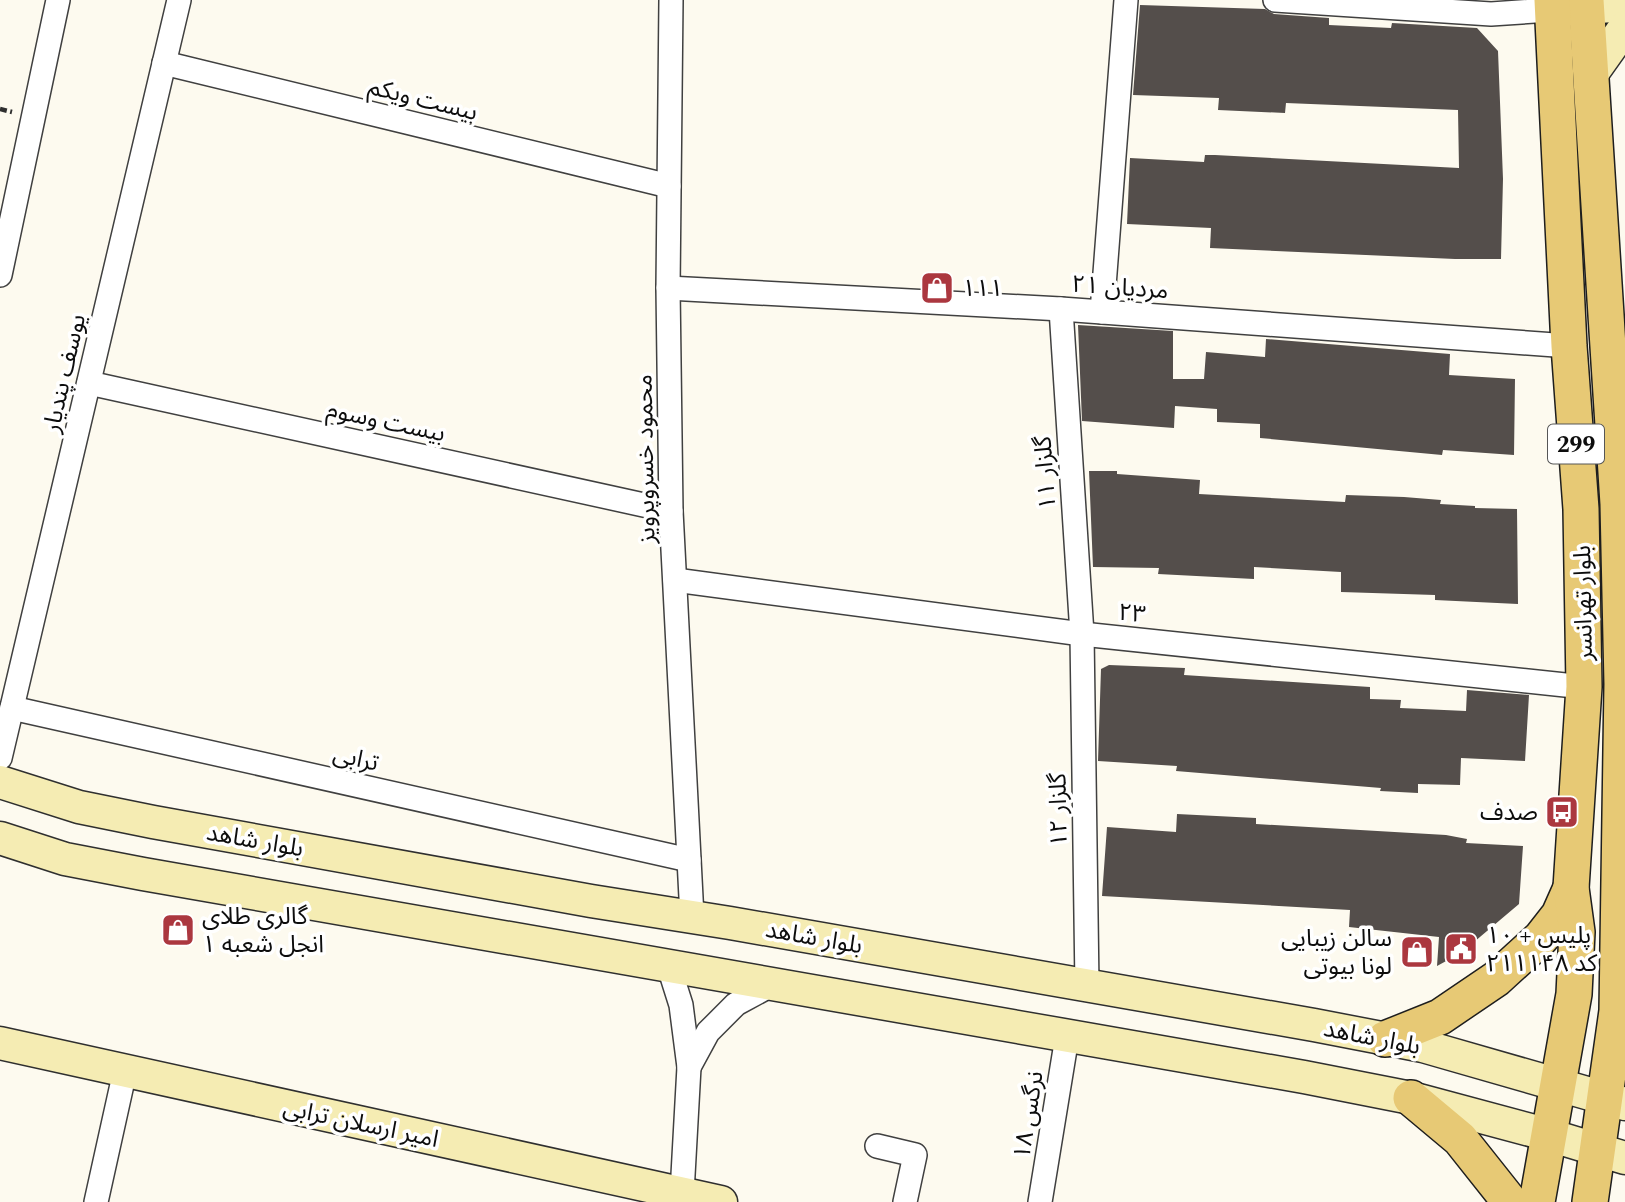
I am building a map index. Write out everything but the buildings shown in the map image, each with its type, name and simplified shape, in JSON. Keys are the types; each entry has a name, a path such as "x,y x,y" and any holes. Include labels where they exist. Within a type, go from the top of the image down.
{"main road":[{"name":"بلوار تهرانسر","path":"1586,4 1616,350 1623,684 1622,1016 1611,1154 1590,1202"},
{"path":"1586,4 1625,5"},
{"name":"بلوار تهرانسر","path":"1538,1202 1574,994 1577,932 1572,888 1584,687 1581,509 1569,346 1552,5"},
{"path":"1554,47 1559,35 1567,30 1578,30 1590,59 1625,27"},
{"name":"بلوار شاهد","path":"0,782 79,807 153,822 1423,1046 1615,1102"},
{"path":"0,838 65,859 143,874 1304,1077 1411,1098 1611,1154"},
{"path":"1385,1039 1440,1017 1496,979 1541,938 1559,915 1572,888"},
{"name":"امیر ارسلان ترابی","path":"0,1044 721,1202"},
{"path":"1411,1098 1423,1046"},
{"path":"1411,1098 1460,1139 1510,1202"}],"street":[{"path":"0,275 58,0"},
{"name":"یوسف پندیار","path":"0,758 179,0"},
{"name":"محمود خسروپرویز","path":"671,0 668,288 671,511 692,917"},
{"path":"1102,312 1126,0"},
{"path":"1275,0 1490,14 1552,5 1586,4"},
{"name":"بیست ویکم","path":"164,63 669,186"},
{"name":"۲۱ مردیان","path":"668,288 1061,309 1569,346"},
{"name":"گلزار ۱۱","path":"1061,309 1082,634"},
{"name":"بیست وسوم","path":"89,383 671,511"},
{"name":"۲۳","path":"675,580 1082,634 1584,687"},
{"name":"گلزار ۱۲","path":"1082,634 1087,985"},
{"name":"ترابی","path":"12,708 689,860"},
{"path":"669,967 681,1005 689,1067 682,1193"},
{"path":"689,1067 708,1032 717,1022 736,1004 771,985"},
{"name":"نرگس ۱۸","path":"1040,1202 1067,1037"},
{"path":"96,1202 125,1071"},
{"path":"877,1146 915,1155 905,1202"}],"place":[{"name":"۱۱۱","path":"937,288"},
{"name":"صدف","path":"1562,812"},
{"name":"گالری طلای انجل شعبه ۱","path":"178,930"},
{"name":"پلیس + ۱۰ کد ۲۱۱۱۴۸","path":"1461,949"},
{"name":"سالن زیبایی لونا بیوتی","path":"1417,952"}]}
